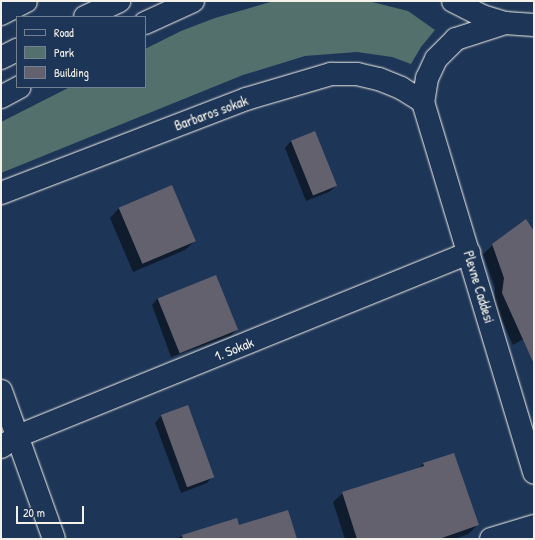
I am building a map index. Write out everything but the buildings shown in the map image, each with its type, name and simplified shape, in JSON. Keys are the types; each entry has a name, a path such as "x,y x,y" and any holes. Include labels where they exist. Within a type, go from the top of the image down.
{"main road":[{"path":"1,14 26,1"},
{"path":"87,16 119,1"},
{"path":"146,23 193,1"},
{"path":"453,1 482,16 505,23 534,25"},
{"path":"423,102 427,78 436,59 456,39 505,23"},
{"path":"1,58 16,50"},
{"name":"Barbaros sokak","path":"1,193 246,99 331,74 357,74 379,79 401,88 423,102"},
{"path":"1,97 18,88"},
{"name":"Plevne Caddesi","path":"423,102 534,472"},
{"name":"1. Sokak","path":"10,442 469,254"},
{"path":"1,391 10,442 54,539"},
{"path":"491,539 534,526"}],"green space":[{"path":"274,1 372,2 408,11 435,30 421,47 411,64 392,57 357,52 305,56 243,75 1,173 1,122 68,88 146,88 146,48 181,31 215,18"}]}
